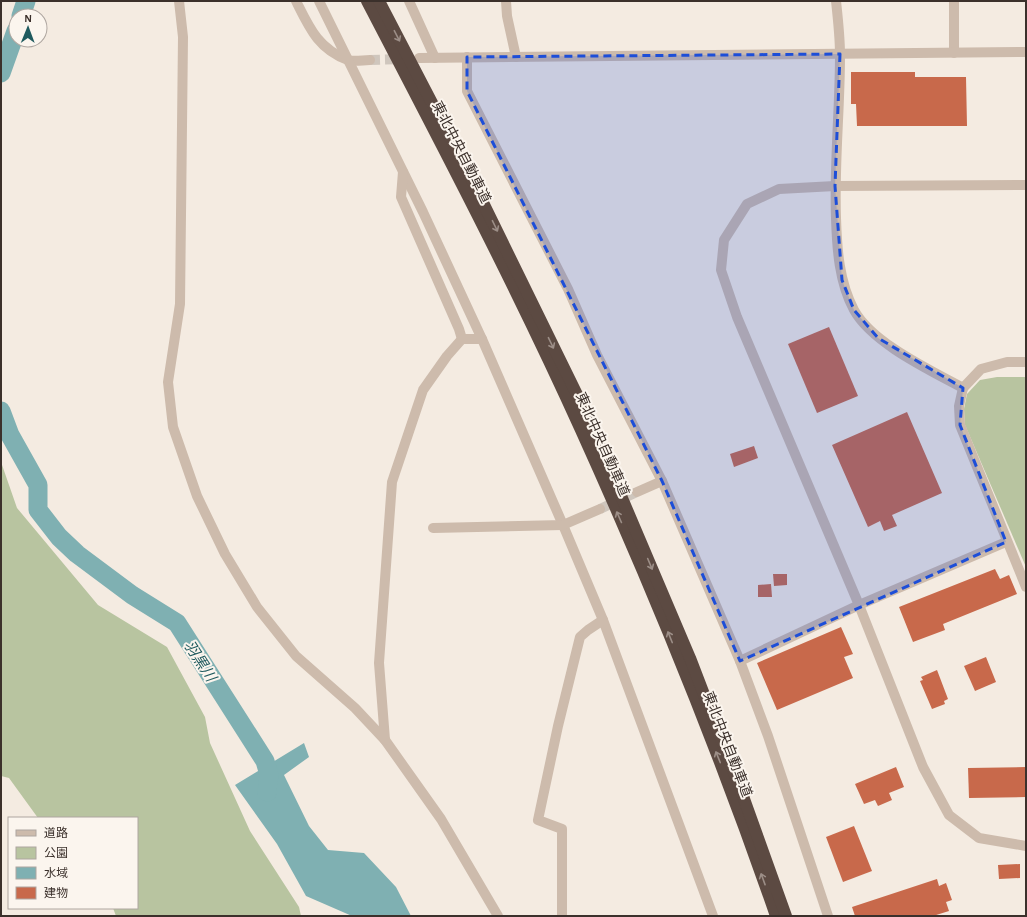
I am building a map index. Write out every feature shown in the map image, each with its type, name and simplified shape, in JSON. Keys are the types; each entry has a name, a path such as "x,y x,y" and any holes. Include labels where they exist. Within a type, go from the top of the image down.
{"highway":[{"name":"東北中央自動車道","path":"367,1 456,171 580,428 638,559 731,790 776,916"},
{"name":"東北中央自動車道","path":"379,1 469,174 585,412 690,658 743,796 786,916"}],"street":[{"path":"179,1 183,37 180,304 168,382 173,427 197,496 225,554 257,607 296,656 355,708 385,740 441,819 498,916"},
{"path":"296,1 311,30 322,46 349,60 370,60"},
{"path":"320,1 403,171 482,339 563,525 603,620 712,916"},
{"path":"409,1 435,58"},
{"path":"506,1 507,16 516,57"},
{"path":"836,1 840,54 835,186 837,239 842,280 854,310 878,338 923,367 963,388"},
{"path":"954,1 954,53"},
{"path":"419,58 1026,52"},
{"path":"467,57 467,90 568,289 597,355 662,481 740,661 768,736 828,916"},
{"path":"403,171 401,197 462,339"},
{"path":"1026,185 835,186 779,189 746,204 724,240 721,270 738,317 859,605 923,767 949,814 979,838 1026,846"},
{"path":"385,740 379,663 392,482 423,390 447,356 462,339 482,339"},
{"path":"1026,362 1007,362 981,368 963,388 959,406 960,425 1006,542 1026,587"},
{"path":"637,492 662,481"},
{"path":"433,528 563,525 600,509"},
{"path":"740,661 859,605 1006,542"},
{"path":"562,916 562,829 538,820 558,726 580,637 603,620"}],"highlighted area":[{"path":"840,54 835,186 842,280 854,310 878,338 963,388 960,425 1006,542 740,661 662,481 467,91 467,57"}],"green space":[{"path":"997,377 1026,377 1026,567 965,425 964,409 967,394 980,380"},
{"path":"1,462 17,508 98,605 167,647 205,717 210,743 250,831 299,907 301,916 116,916 113,909 138,909 138,817 37,817 9,778 1,776"}],"water":[{"path":"304,743 309,757 284,775 309,826 328,850 364,853 396,887 411,916 352,916 306,896 277,844 235,785"}],"building":[{"path":"851,72 915,72 915,77 966,77 967,126 857,126 856,104 851,104"},
{"path":"829,327 858,396 817,413 788,344"},
{"path":"907,412 942,493 892,515 897,526 884,531 880,521 868,527 832,445"},
{"path":"754,446 758,458 734,467 730,454"},
{"path":"995,569 1000,579 1009,575 1017,594 943,624 945,630 913,642 899,607"},
{"path":"773,574 787,574 787,585 774,586"},
{"path":"771,584 772,597 758,597 758,585"},
{"path":"841,627 853,654 844,657 853,678 777,710 757,663"},
{"path":"986,657 996,682 975,691 964,666"},
{"path":"937,670 948,699 944,701 945,704 932,709 920,681 923,680 921,677"},
{"path":"896,767 904,787 889,793 892,800 878,806 875,800 864,804 855,784"},
{"path":"1026,767 1026,797 969,798 968,768"},
{"path":"854,826 872,871 843,882 826,837"},
{"path":"1020,864 1020,878 999,879 998,865"},
{"path":"937,879 939,886 946,883 952,900 946,902 949,911 933,916 855,916 852,907"}],"waterway":[{"name":"羽黒川","path":"24,8 26,1"},
{"name":"羽黒川","path":"1,73 10,48"},
{"name":"羽黒川","path":"1,411 10,435 38,485 38,510 59,537 77,554 132,595 177,623 265,761 269,775 267,792"}],"tunnel":[{"path":"370,60 404,59"},
{"path":"600,509 637,492"}]}
